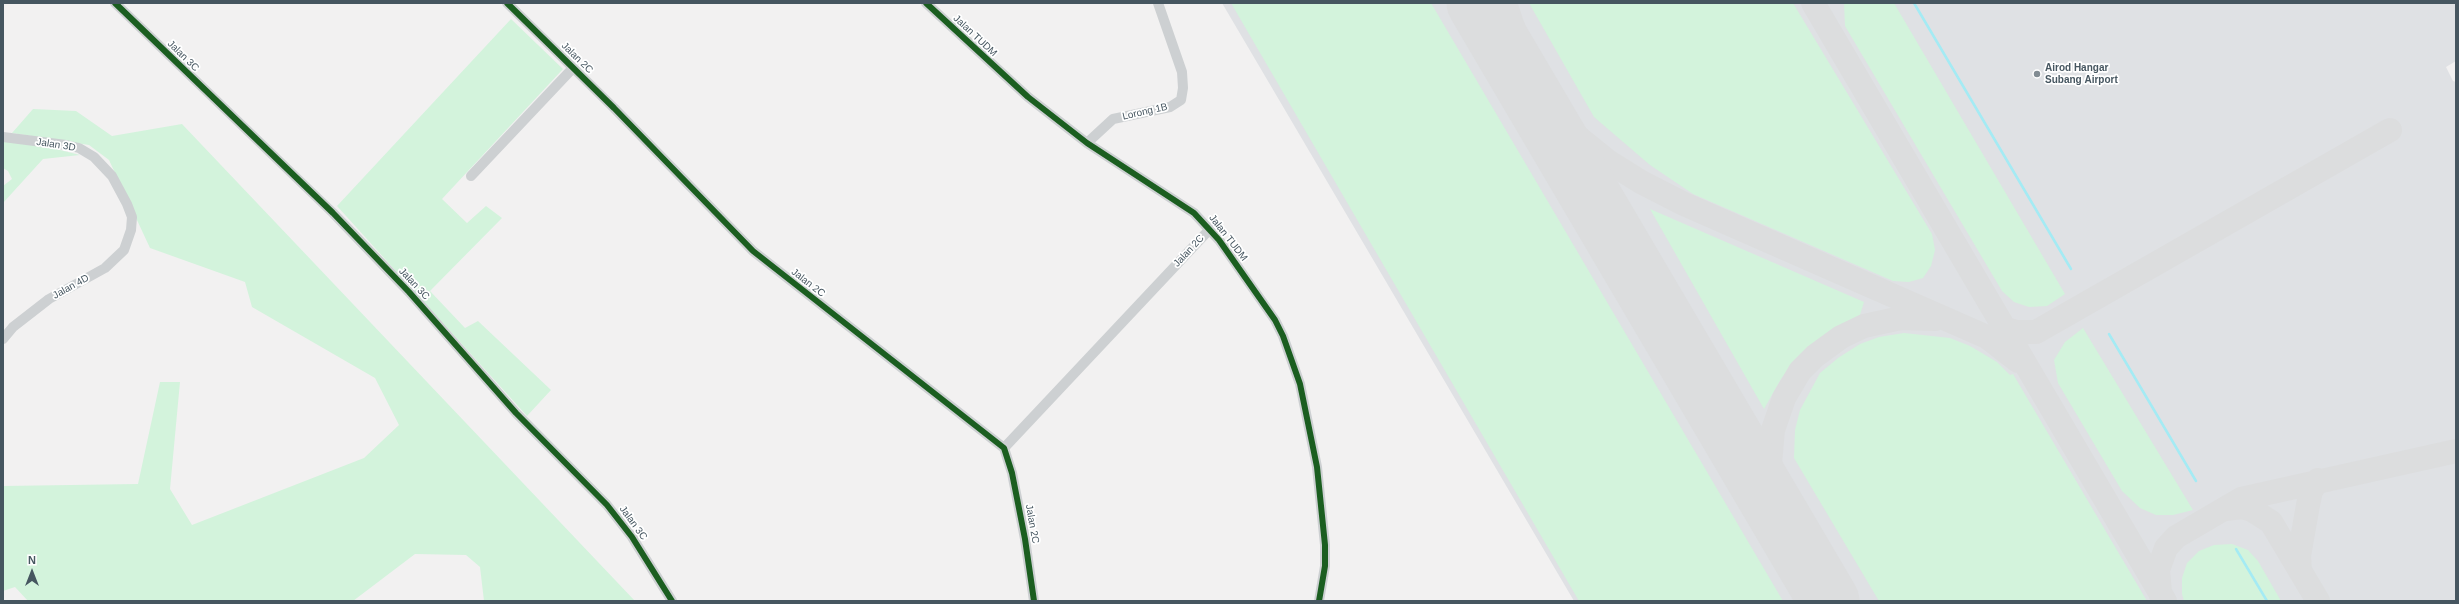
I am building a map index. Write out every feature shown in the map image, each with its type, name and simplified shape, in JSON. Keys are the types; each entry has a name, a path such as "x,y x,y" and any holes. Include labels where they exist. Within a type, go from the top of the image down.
{"street":[{"name":"Jalan 3C","path":"115,3 333,213 409,292 516,413 607,505 636,543 672,601"},
{"name":"Jalan 2C","path":"507,3 762,260 1004,448 1015,488 1034,601"},
{"name":"Jalan TUDM","path":"926,3 1022,93 1087,143 1194,213 1210,229 1275,320 1284,336 1300,384 1317,467 1324,527 1325,566 1319,601"},
{"name":"Lorong 1B","path":"1087,143 1113,119 1170,107 1181,100 1183,88 1182,72 1158,3"},
{"path":"471,176 573,68"},
{"name":"Jalan 3D","path":"3,137 66,145 79,148 94,157 112,176 127,204 132,217 131,230"},
{"name":"Jalan 2C","path":"1004,448 1210,229"},
{"name":"Jalan 4D","path":"3,339 14,327 49,299 105,268 124,250 131,230"}],"shaded area":[{"path":"1222,3 2456,3 2456,61 2446,67 2453,81 2456,82 2456,601 1574,601"}],"green space":[{"path":"1231,3 1431,3 1783,601 1579,601"},
{"path":"1529,3 1793,3 1932,234 1935,250 1931,266 1923,278 1909,282 1893,281 1693,194 1650,165 1594,117"},
{"path":"1844,3 1894,3 2065,294 2047,306 2029,307 2014,302 2002,291 1845,26"},
{"path":"511,19 563,69 442,199 467,223 486,206 502,218 430,291 465,328 478,321 551,390 527,416 337,206"},
{"path":"33,109 76,111 112,136 182,124 635,601 484,601 480,567 466,555 415,554 353,601 28,601 15,587 3,591 3,486 138,484 160,382 180,382 170,489 192,525 364,458 399,425 375,378 252,307 245,282 150,248 109,160 89,145 12,133"},
{"path":"3,140 48,147 80,155 43,159 3,203 3,186 12,179 8,171 3,168"},
{"path":"1650,209 1864,302 1860,315 1836,328 1808,349 1781,379 1764,409"},
{"path":"2083,328 2193,510 2173,515 2156,515 2140,508 2122,491 2058,383 2054,360 2065,342"},
{"path":"1904,333 1950,338 1970,346 1997,362 2010,375 2013,374 2147,601 1879,601 1794,458 1795,430 1800,410 1820,373 1838,358 1860,344 1879,337"},
{"path":"2232,544 2248,550 2258,561 2281,601 2184,601 2182,594 2182,578 2187,563 2199,551 2214,545"}],"waterway":[{"path":"1914,3 2071,269"},
{"path":"2109,334 2196,481"},
{"path":"2236,549 2267,601"}],"taxiway":[{"path":"1505,3 1531,80"},
{"path":"1813,3 2165,601"},
{"path":"1514,65 1555,115 1578,137 1609,162 1641,182 1684,204 1987,337 2018,361"},
{"path":"2006,329 2017,332 2036,332 2390,130"},
{"path":"1792,537 1777,504 1771,484 1770,464 1773,430 1784,398 1800,371 1815,356 1841,337 1864,326 1901,318 1935,319"},
{"path":"2160,593 2158,570 2166,548 2176,537 2241,499 2456,451"},
{"path":"2300,571 2299,556 2308,505 2311,491 2318,480"},
{"path":"2226,509 2242,507 2252,510 2271,522 2318,601"}],"runway":[{"path":"1477,3 1829,601"}],"cycle path":[{"path":"115,3 333,213 409,292 516,413 607,505 632,537 672,601"},
{"path":"507,3 614,108 753,251 1004,448 1012,473 1025,539 1034,601"},
{"path":"926,3 1028,97 1087,143 1194,213 1219,240 1275,320 1283,336 1300,384 1317,467 1325,545 1325,566 1319,601"}],"place":[{"name":"Airod Hangar Subang Airport","path":"2037,74"}]}
